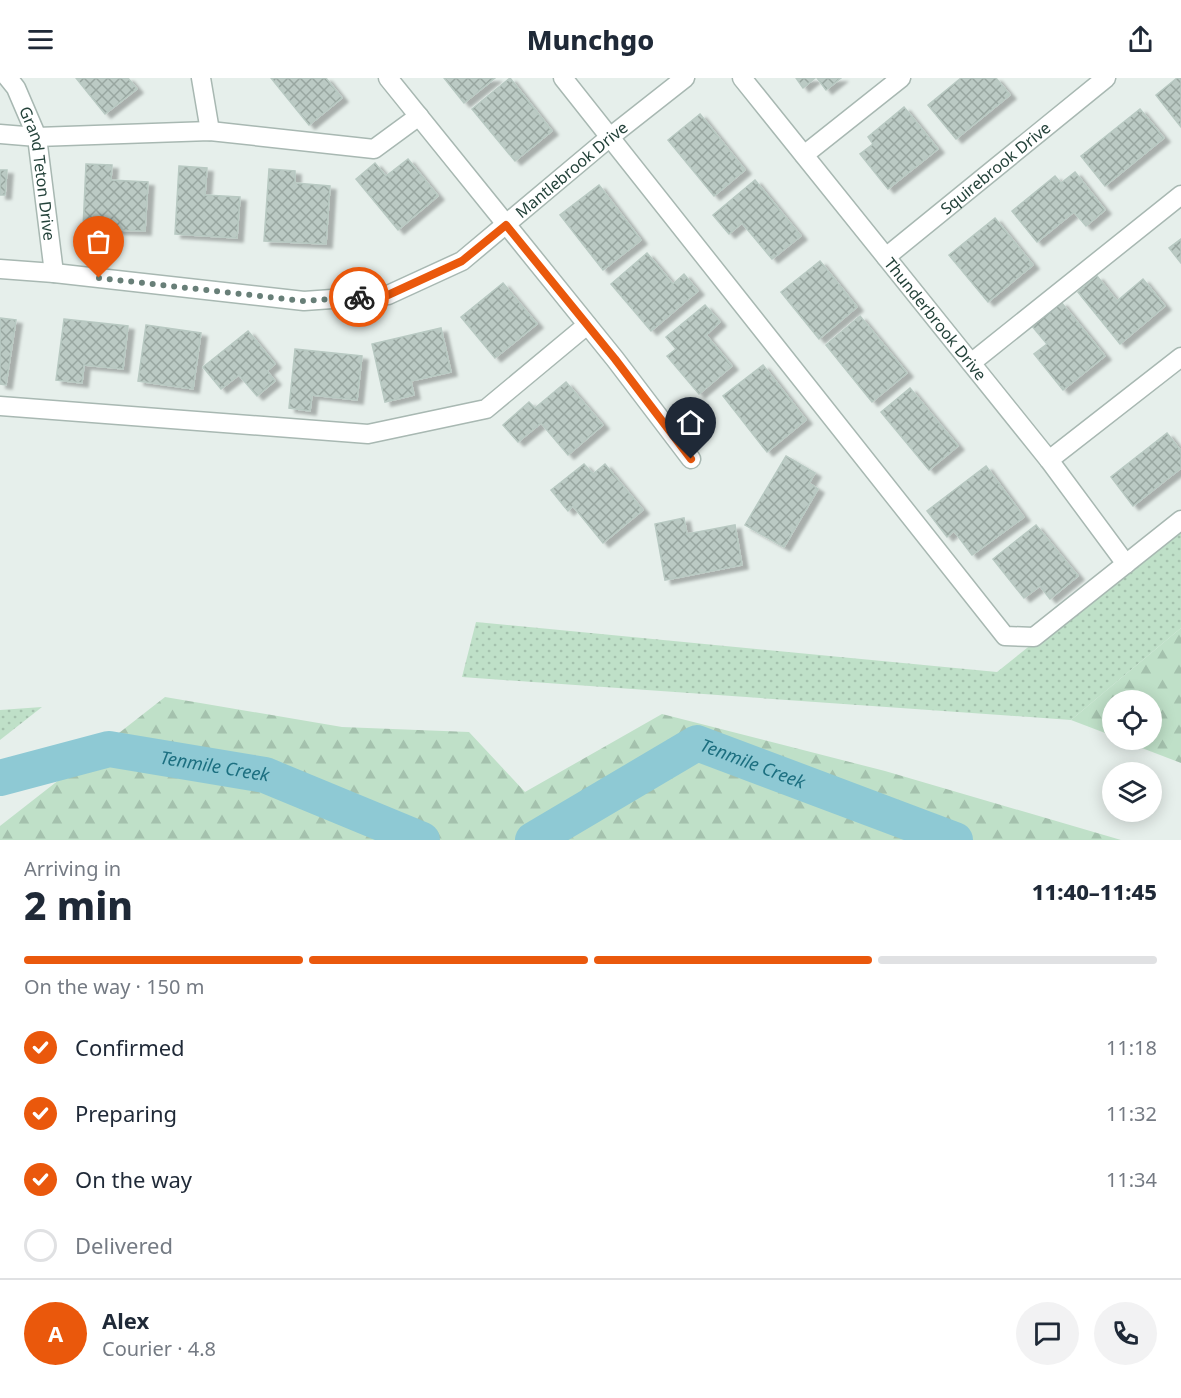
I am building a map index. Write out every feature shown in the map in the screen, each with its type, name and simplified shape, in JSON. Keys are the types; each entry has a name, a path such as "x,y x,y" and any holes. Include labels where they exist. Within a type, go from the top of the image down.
{"street":[{"name":"Grand Teton Drive","path":"8,78 16,88 37,137 54,273"},
{"path":"201,78 210,130"},
{"path":"387,78 691,459"},
{"path":"563,78 1005,636 1034,637 1181,520"},
{"name":"Mantlebrook Drive","path":"0,269 304,301 388,295 462,261 610,137 685,78"},
{"name":"Thunderbrook Drive","path":"742,78 1049,460 1126,564"},
{"path":"804,155 901,78"},
{"name":"Squirebrook Drive","path":"886,257 1106,78"},
{"path":"0,134 37,137 210,130 374,149 419,116"},
{"path":"971,363 1181,195"},
{"path":"0,406 368,434 486,409 587,326"},
{"path":"1049,460 1181,357"}],"green space":[{"path":"1181,525 1181,628 1107,690 1102,690 1102,694 1071,720 462,677 476,622 997,672"},
{"path":"1181,628 1181,763 1147,750 1162,750 1162,690 1107,690"},
{"path":"1102,694 1102,732 1071,720"},
{"path":"165,697 342,727 469,732 525,792 662,714 885,771 1121,840 0,840 0,826"},
{"path":"42,707 0,740 0,710"}],"building":[{"path":"76,78 128,78 137,89 105,114"},
{"path":"271,78 326,78 342,98 309,125"},
{"path":"444,78 495,78 464,103"},
{"path":"510,78 552,131 515,161 472,109"},
{"path":"796,78 815,78 803,88"},
{"path":"817,78 841,78 826,90"},
{"path":"961,78 996,78 1010,95 956,139 928,105"},
{"path":"1177,78 1181,78 1181,127 1156,95"},
{"path":"904,107 938,149 888,189 860,154 873,144 868,137"},
{"path":"1140,109 1164,138 1105,186 1081,156"},
{"path":"700,114 745,170 714,196 668,140"},
{"path":"408,159 438,196 398,230 356,179 375,163 386,176"},
{"path":"86,164 112,165 111,180 148,182 145,231 83,229"},
{"path":"179,166 207,168 205,195 240,197 237,238 175,234"},
{"path":"269,169 295,171 295,183 330,186 326,244 264,241"},
{"path":"0,170 7,170 5,195 0,195"},
{"path":"1075,172 1105,210 1086,226 1074,212 1037,242 1012,211 1055,176 1061,183"},
{"path":"755,180 801,236 772,259 742,223 729,234 713,215"},
{"path":"599,185 641,240 603,270 560,215"},
{"path":"995,218 1033,265 988,302 949,255"},
{"path":"1181,239 1181,263 1169,248"},
{"path":"647,253 673,284 684,274 698,291 651,331 611,284"},
{"path":"820,261 857,307 819,339 781,292"},
{"path":"1097,276 1117,301 1143,279 1165,306 1120,344 1078,292"},
{"path":"503,283 537,324 495,358 461,317"},
{"path":"1061,302 1105,356 1063,390 1034,354 1047,344 1032,326"},
{"path":"705,305 720,322 706,335 732,366 699,394 667,356 676,349 666,337"},
{"path":"860,316 907,373 872,402 826,345"},
{"path":"0,318 16,320 6,385 0,384"},
{"path":"64,319 128,326 123,369 84,365 82,383 56,380"},
{"path":"146,325 201,333 193,389 138,381"},
{"path":"441,328 451,372 411,381 414,395 385,402 372,344"},
{"path":"248,331 275,364 267,371 275,381 257,396 239,375 221,389 203,367"},
{"path":"295,349 362,356 357,400 312,395 310,411 289,408"},
{"path":"763,365 806,420 767,452 723,396"},
{"path":"566,382 603,425 568,455 541,423 518,442 503,425 529,402 535,408"},
{"path":"910,388 958,446 929,470 881,412"},
{"path":"1167,433 1181,451 1181,468 1133,506 1111,477"},
{"path":"786,456 815,473 809,483 818,489 784,547 745,525"},
{"path":"584,464 593,474 605,464 643,510 603,543 573,506 568,511 551,490"},
{"path":"986,466 1024,517 972,555 954,531 947,537 927,511"},
{"path":"684,518 687,534 735,525 742,565 665,580 655,524"},
{"path":"1036,525 1078,576 1050,599 1040,586 1024,598 993,559"}],"waterway":[{"name":"Tenmile Creek","path":"533,840 697,743 955,840"},
{"name":"Tenmile Creek","path":"0,778 109,749 265,775 422,840"}],"way so far":[{"path":"99,278 304,301 359,297"}],"route":[{"path":"359,297 388,295 462,261 506,225 615,359 691,459"}]}
